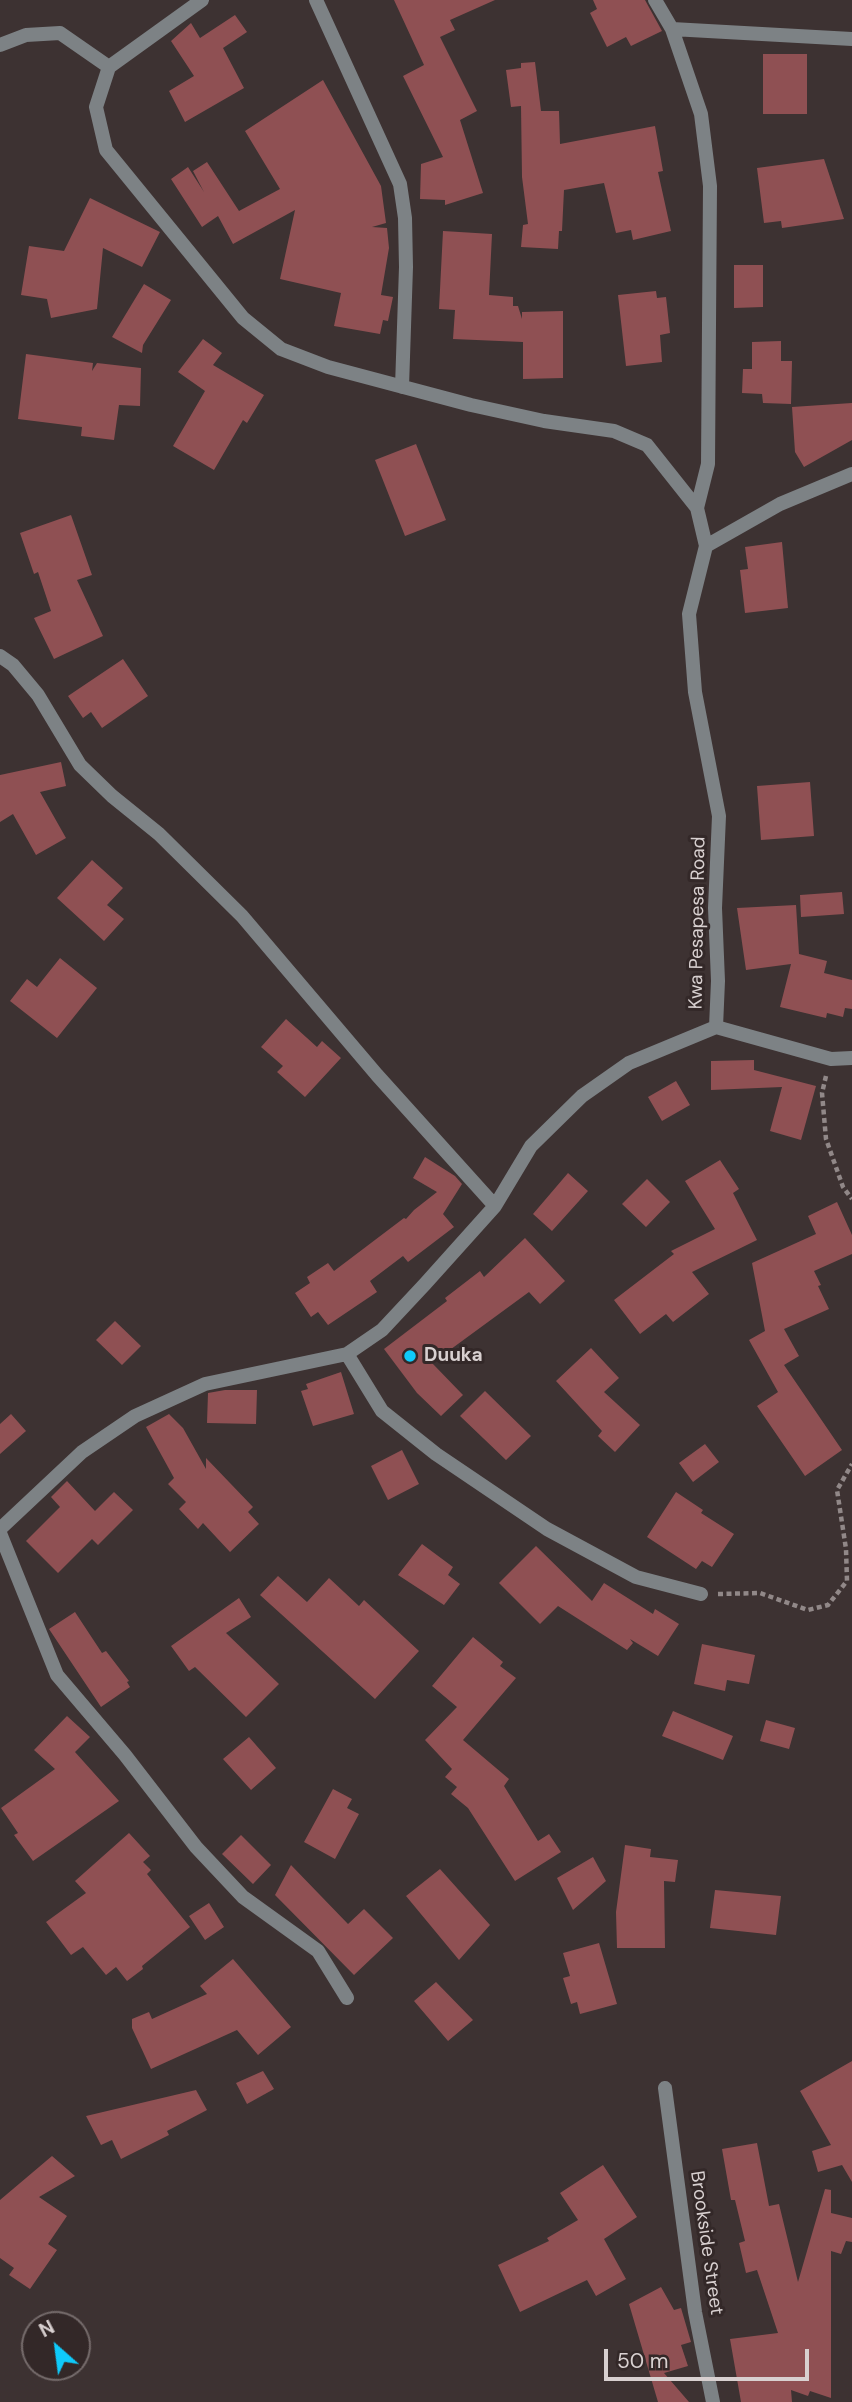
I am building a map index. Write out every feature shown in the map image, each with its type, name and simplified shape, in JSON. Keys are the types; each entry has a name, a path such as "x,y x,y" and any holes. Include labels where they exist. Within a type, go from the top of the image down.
{"street":[{"path":"202,0 109,68 96,107 106,150 243,318 281,349 328,367 402,387 544,421 614,431 647,445 697,508 706,546 780,504 852,474"},
{"path":"316,0 400,184 405,218 406,267 402,387"},
{"path":"656,0 672,29 701,114 710,186 708,464 697,508"},
{"path":"672,29 852,39"},
{"path":"0,45 26,35 60,33 109,68"},
{"name":"Kwa Pesapesa Road","path":"0,1531 82,1452 135,1416 205,1384 347,1354 382,1329 495,1206 531,1146 582,1096 629,1063 716,1027 718,981 715,908 719,816 695,692 689,614 706,546"},
{"path":"0,656 13,665 38,695 80,765 112,796 159,834 242,916 377,1075 495,1206"},
{"path":"716,1027 831,1059 852,1058"},
{"path":"347,1354 382,1411 436,1454 547,1529 636,1577 701,1594"},
{"path":"0,1531 57,1675 125,1755 196,1847 243,1897 318,1951 347,1998"},
{"name":"Brookside Street","path":"665,2088 695,2312 713,2402"}],"path":[{"path":"831,1059 822,1093 825,1139 843,1187 852,1199"},
{"path":"701,1594 760,1593 808,1610 828,1605 847,1581 846,1549 837,1490 852,1464"}],"building":[{"path":"394,0 495,0 450,20 455,30 440,37 477,111 460,120 483,193 445,205 445,200 420,199 421,164 443,157 403,76 424,65"},
{"path":"593,0 645,0 662,31 631,46 626,37 607,47 590,13 597,9"},
{"path":"235,15 247,32 223,48 244,88 185,122 169,91 194,76 171,41 191,23 200,38"},
{"path":"763,54 807,54 807,114 763,114"},
{"path":"535,62 541,111 559,111 560,144 655,126 663,171 658,172 671,231 633,240 631,230 616,233 604,183 564,190 562,231 559,231 558,249 521,247 523,225 528,224 522,177 521,106 511,107 506,70 521,68 521,63"},
{"path":"323,80 381,186 386,223 372,227 387,228 389,248 381,295 393,297 388,321 383,320 380,334 334,326 341,293 280,279 295,210 233,244 218,216 202,227 171,179 188,167 204,192 193,171 207,162 239,211 280,189 245,131"},
{"path":"824,159 844,219 782,228 781,221 764,223 757,168"},
{"path":"90,198 160,232 142,267 103,248 97,309 51,318 47,299 21,295 29,246 64,251"},
{"path":"443,231 492,234 489,295 513,297 513,306 518,306 522,319 522,312 563,311 563,378 523,379 523,342 453,339 455,310 439,309"},
{"path":"734,265 763,265 763,307 734,308"},
{"path":"144,284 171,300 143,345 142,353 112,337"},
{"path":"656,291 657,298 666,297 670,333 660,335 662,362 626,366 618,295"},
{"path":"203,339 222,353 213,365 264,395 247,423 243,420 214,470 173,446 205,391 178,372"},
{"path":"781,341 781,361 792,361 791,404 763,403 762,394 742,393 743,369 752,369 752,342"},
{"path":"26,354 93,363 92,371 97,363 141,368 140,406 119,405 114,440 81,436 82,427 18,419"},
{"path":"852,403 852,440 804,467 795,452 792,407"},
{"path":"416,444 446,520 405,536 375,460"},
{"path":"71,515 92,575 77,580 103,636 54,659 34,618 51,611 38,572 34,574 20,533"},
{"path":"782,542 788,608 745,613 740,570 748,569 745,547"},
{"path":"123,659 148,696 102,728 91,712 83,718 68,696"},
{"path":"61,762 66,786 40,792 66,838 36,855 13,814 0,822 0,775"},
{"path":"810,782 814,836 761,840 757,786"},
{"path":"92,860 123,888 107,905 124,919 104,941 57,898"},
{"path":"842,892 844,914 801,917 800,895"},
{"path":"796,905 799,954 827,961 824,973 852,980 852,1009 845,1008 843,1017 827,1013 826,1018 780,1007 791,964 746,970 737,908"},
{"path":"60,958 97,988 57,1038 10,1001 27,979 37,987"},
{"path":"286,1019 317,1047 322,1041 341,1058 305,1097 277,1072 283,1066 261,1047"},
{"path":"754,1060 754,1070 816,1086 801,1140 770,1131 782,1087 711,1090 711,1061"},
{"path":"676,1081 690,1105 662,1121 648,1097"},
{"path":"425,1157 455,1176 462,1184 443,1214 454,1227 408,1262 403,1256 370,1281 377,1292 328,1325 318,1312 311,1317 295,1293 310,1283 307,1277 328,1263 334,1271 406,1219 437,1192 413,1178"},
{"path":"720,1160 739,1189 733,1193 757,1240 692,1272 709,1294 673,1322 666,1314 640,1334 614,1300 674,1254 671,1251 715,1229 685,1181"},
{"path":"568,1173 588,1191 552,1231 533,1214"},
{"path":"647,1179 670,1202 646,1227 622,1204"},
{"path":"837,1202 852,1235 852,1254 814,1271 829,1309 784,1329 799,1356 784,1365 842,1450 805,1476 757,1406 778,1392 749,1340 765,1331 752,1263 816,1234 808,1216"},
{"path":"525,1238 565,1281 540,1304 529,1292 432,1363 463,1395 441,1416 417,1393 384,1349 447,1301 445,1298 480,1271 484,1277"},
{"path":"115,1321 141,1346 122,1365 96,1340"},
{"path":"591,1348 619,1378 604,1392 640,1425 615,1452 598,1436 602,1431 556,1381"},
{"path":"341,1372 354,1414 313,1426 301,1391 308,1389 306,1384"},
{"path":"257,1390 256,1424 207,1423 208,1393"},
{"path":"485,1391 531,1436 506,1460 460,1416"},
{"path":"11,1414 26,1431 0,1454 0,1424"},
{"path":"169,1414 183,1428 206,1469 206,1458 253,1507 248,1512 259,1524 230,1552 203,1523 198,1529 179,1509 186,1502 168,1484 174,1478 146,1427"},
{"path":"705,1444 719,1462 693,1482 679,1463"},
{"path":"402,1450 419,1484 388,1500 371,1466"},
{"path":"67,1481 95,1511 114,1492 133,1510 98,1545 92,1539 58,1573 26,1541 60,1507 51,1497"},
{"path":"676,1492 703,1510 701,1513 734,1534 712,1567 702,1561 696,1569 647,1537"},
{"path":"422,1544 453,1567 448,1575 460,1584 444,1605 398,1575"},
{"path":"536,1546 592,1601 604,1583 653,1614 655,1609 679,1624 658,1656 630,1639 633,1643 627,1650 558,1606 540,1624 499,1583"},
{"path":"278,1576 307,1602 329,1578 359,1606 364,1600 419,1651 375,1699 260,1595"},
{"path":"239,1598 251,1617 226,1633 279,1684 246,1717 195,1667 189,1671 171,1646"},
{"path":"75,1612 102,1653 106,1651 129,1681 127,1682 130,1687 101,1707 49,1629"},
{"path":"473,1637 503,1662 500,1666 516,1678 463,1740 509,1779 504,1786 538,1841 549,1834 561,1852 515,1881 468,1808 451,1794 457,1787 445,1777 452,1769 425,1740 457,1707 432,1686"},
{"path":"702,1644 755,1655 749,1684 727,1680 725,1691 694,1684"},
{"path":"673,1711 733,1736 723,1760 662,1736"},
{"path":"67,1716 90,1737 75,1752 119,1801 33,1861 14,1835 18,1833 1,1808 55,1769 34,1750"},
{"path":"766,1720 795,1728 789,1749 760,1741"},
{"path":"249,1737 276,1768 251,1790 223,1759"},
{"path":"333,1789 352,1799 347,1808 359,1814 335,1859 304,1842"},
{"path":"129,1833 150,1856 143,1862 151,1870 147,1874 190,1927 127,1981 116,1967 106,1975 83,1947 71,1955 46,1922 86,1893 75,1881"},
{"path":"241,1835 271,1865 253,1884 222,1854"},
{"path":"625,1845 651,1849 650,1857 678,1860 675,1882 664,1881 665,1948 617,1948 616,1912"},
{"path":"593,1857 606,1881 573,1910 557,1878"},
{"path":"291,1865 348,1924 364,1909 393,1938 354,1975 275,1895"},
{"path":"440,1869 490,1925 459,1960 406,1896"},
{"path":"715,1890 781,1896 776,1935 710,1928"},
{"path":"209,1903 224,1927 205,1940 189,1916"},
{"path":"599,1943 617,2004 580,2014 577,2002 571,2004 563,1978 570,1976 563,1953"},
{"path":"233,1959 291,2027 258,2055 237,2030 151,2069 132,2028 132,2019 149,2012 152,2019 207,1994 200,1986"},
{"path":"436,1982 473,2020 448,2041 414,2001"},
{"path":"852,2061 852,2182 842,2165 818,2172 812,2151 831,2145 800,2091"},
{"path":"263,2071 274,2089 247,2104 236,2083"},
{"path":"196,2090 207,2110 167,2131 169,2135 121,2159 112,2140 101,2145 86,2116"},
{"path":"757,2143 769,2206 779,2204 798,2282 825,2189 831,2190 831,2213 852,2218 852,2242 846,2241 841,2254 831,2251 831,2398 810,2391 808,2396 791,2390 792,2402 741,2402 730,2339 778,2333 757,2270 746,2273 739,2243 745,2241 735,2200 731,2200 722,2149"},
{"path":"52,2156 75,2176 39,2197 67,2216 48,2244 57,2250 30,2289 9,2275 14,2268 0,2258 0,2200"},
{"path":"603,2165 637,2217 604,2239 626,2279 596,2296 587,2280 520,2312 498,2265 549,2241 547,2238 578,2220 560,2193"},
{"path":"661,2287 674,2310 681,2308 691,2342 681,2345 688,2366 664,2373 689,2402 658,2402 629,2304"}],"place":[{"name":"Duuka","path":"410,1356"}]}
